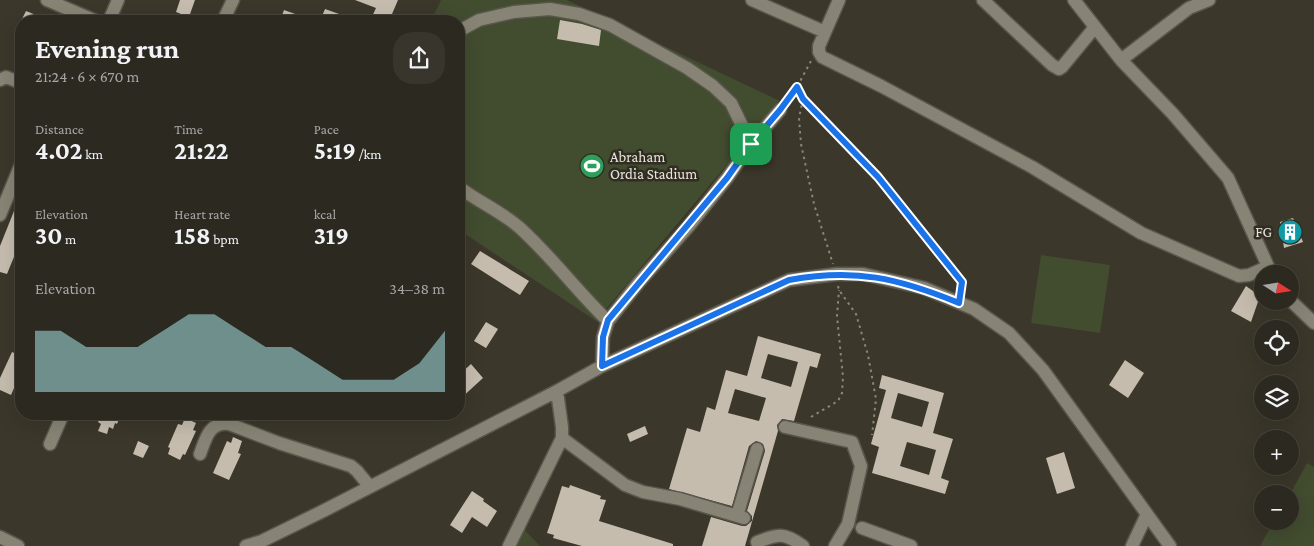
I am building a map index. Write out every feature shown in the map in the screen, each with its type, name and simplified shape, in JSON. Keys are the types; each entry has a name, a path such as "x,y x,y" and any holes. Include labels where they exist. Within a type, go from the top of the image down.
{"street":[{"path":"47,0 60,3 84,15"},
{"path":"112,15 118,0"},
{"path":"226,15 233,0"},
{"path":"752,0 825,32"},
{"path":"838,0 819,46 819,52 822,57 881,86 1032,167 1141,233 1239,276 1254,274"},
{"path":"983,0 1052,65 1059,69 1062,68 1095,27"},
{"path":"1074,0 1121,60 1173,114 1228,178 1267,265"},
{"path":"1121,60 1188,8 1209,0"},
{"path":"465,28 479,20 514,12 550,9 579,14 610,25 688,68 712,86 731,103 751,144"},
{"path":"0,80 6,77 15,81"},
{"path":"602,366 603,337 608,320 727,178 751,144 780,110"},
{"path":"0,215 15,181"},
{"path":"465,191 494,208 518,227 542,249 585,299 608,320"},
{"path":"246,546 262,541 370,487 602,366 789,280 836,274 863,274 924,288 974,309 1009,333 1043,370 1170,546"},
{"path":"1299,309 1314,324"},
{"path":"509,546 562,438 557,391"},
{"path":"50,444 60,420"},
{"path":"200,454 210,431 221,423 229,424 279,443 351,466 370,487"},
{"path":"785,427 852,442 854,445 860,466 855,526 835,546"},
{"path":"562,438 625,485 643,492 680,499 741,517 757,449"},
{"path":"1132,546 1147,514"},
{"path":"855,526 911,546"},
{"path":"757,542 784,535 793,538 803,546"},
{"path":"0,537 18,546"}],"path":[{"path":"780,110 797,87 819,46"},
{"path":"797,87 803,99 878,177 962,282 959,303"},
{"path":"811,417 838,401 842,393 843,377 836,316 839,290"}],"green space":[{"name":"Abraham Ordia Stadium","path":"441,0 567,0 780,101 596,321 465,234 465,15 434,15"},
{"path":"1041,255 1110,265 1100,333 1031,323"},
{"path":"1307,463 1314,467 1314,546 1260,546 1269,530 1299,530 1299,485 1295,485"},
{"path":"522,527 540,546 514,546"}],"building":[{"path":"180,0 195,0 190,15 176,12"},
{"path":"355,0 398,0 392,15 373,15 376,8"},
{"path":"325,9 342,15 322,15"},
{"path":"284,10 298,15 282,15"},
{"path":"26,11 36,15 24,15"},
{"path":"560,20 601,30 599,46 557,39"},
{"path":"14,211 15,254 7,274 0,272 0,246"},
{"name":"FG","path":"1293,218 1303,242 1284,248 1280,222"},
{"path":"480,251 529,281 520,295 471,264"},
{"path":"1246,286 1254,292 1255,310 1251,322 1231,311"},
{"path":"486,322 498,329 486,348 474,341"},
{"path":"758,336 821,354 817,368 810,366 794,421 782,419 777,425 778,431 745,546 702,546 711,517 742,526 746,526 752,521 752,516 747,511 765,451 763,444 756,441 749,446 732,506 669,489 687,428 700,432 707,407 715,410 726,370 747,376","holes":["768,354 798,362 791,387 761,378","735,389 766,398 759,421 728,413"]},
{"path":"12,352 15,353 15,388 11,395 0,390 0,378"},
{"path":"1125,360 1144,373 1128,398 1109,385"},
{"path":"471,364 483,378 465,394 465,370"},
{"path":"882,375 944,393 933,433 953,439 941,478 949,481 945,494 872,473 879,447 871,444 886,390 879,388","holes":["898,393 929,402 922,427 891,418","907,442 936,450 929,475 900,466"]},
{"path":"99,420 119,420 113,429 109,427 107,434 98,431 101,424 98,422"},
{"path":"184,420 189,420 196,423 193,430 196,431 185,455 183,454 180,460 168,454 170,448 168,447 178,424 182,425"},
{"path":"645,426 648,434 630,442 627,434"},
{"path":"233,437 242,441 238,453 241,454 229,480 213,473 227,441 231,443"},
{"path":"138,441 149,446 143,458 133,454"},
{"path":"1064,452 1075,488 1057,494 1046,458"},
{"path":"570,485 601,496 600,499 606,500 599,521 673,544 673,546 582,546 553,538 554,535 547,533 562,486 569,488"},
{"path":"472,491 497,511 487,527 472,517 462,533 450,525"}],"place":[{"name":"Abraham Ordia Stadium","path":"592,166"},
{"name":"FG","path":"1290,232"}],"route":[{"path":"797,87 803,99 878,177 962,282 962,293 959,303 924,288 863,274 804,277 789,280 602,366 603,337 608,320 688,227 751,144 797,87"}]}
